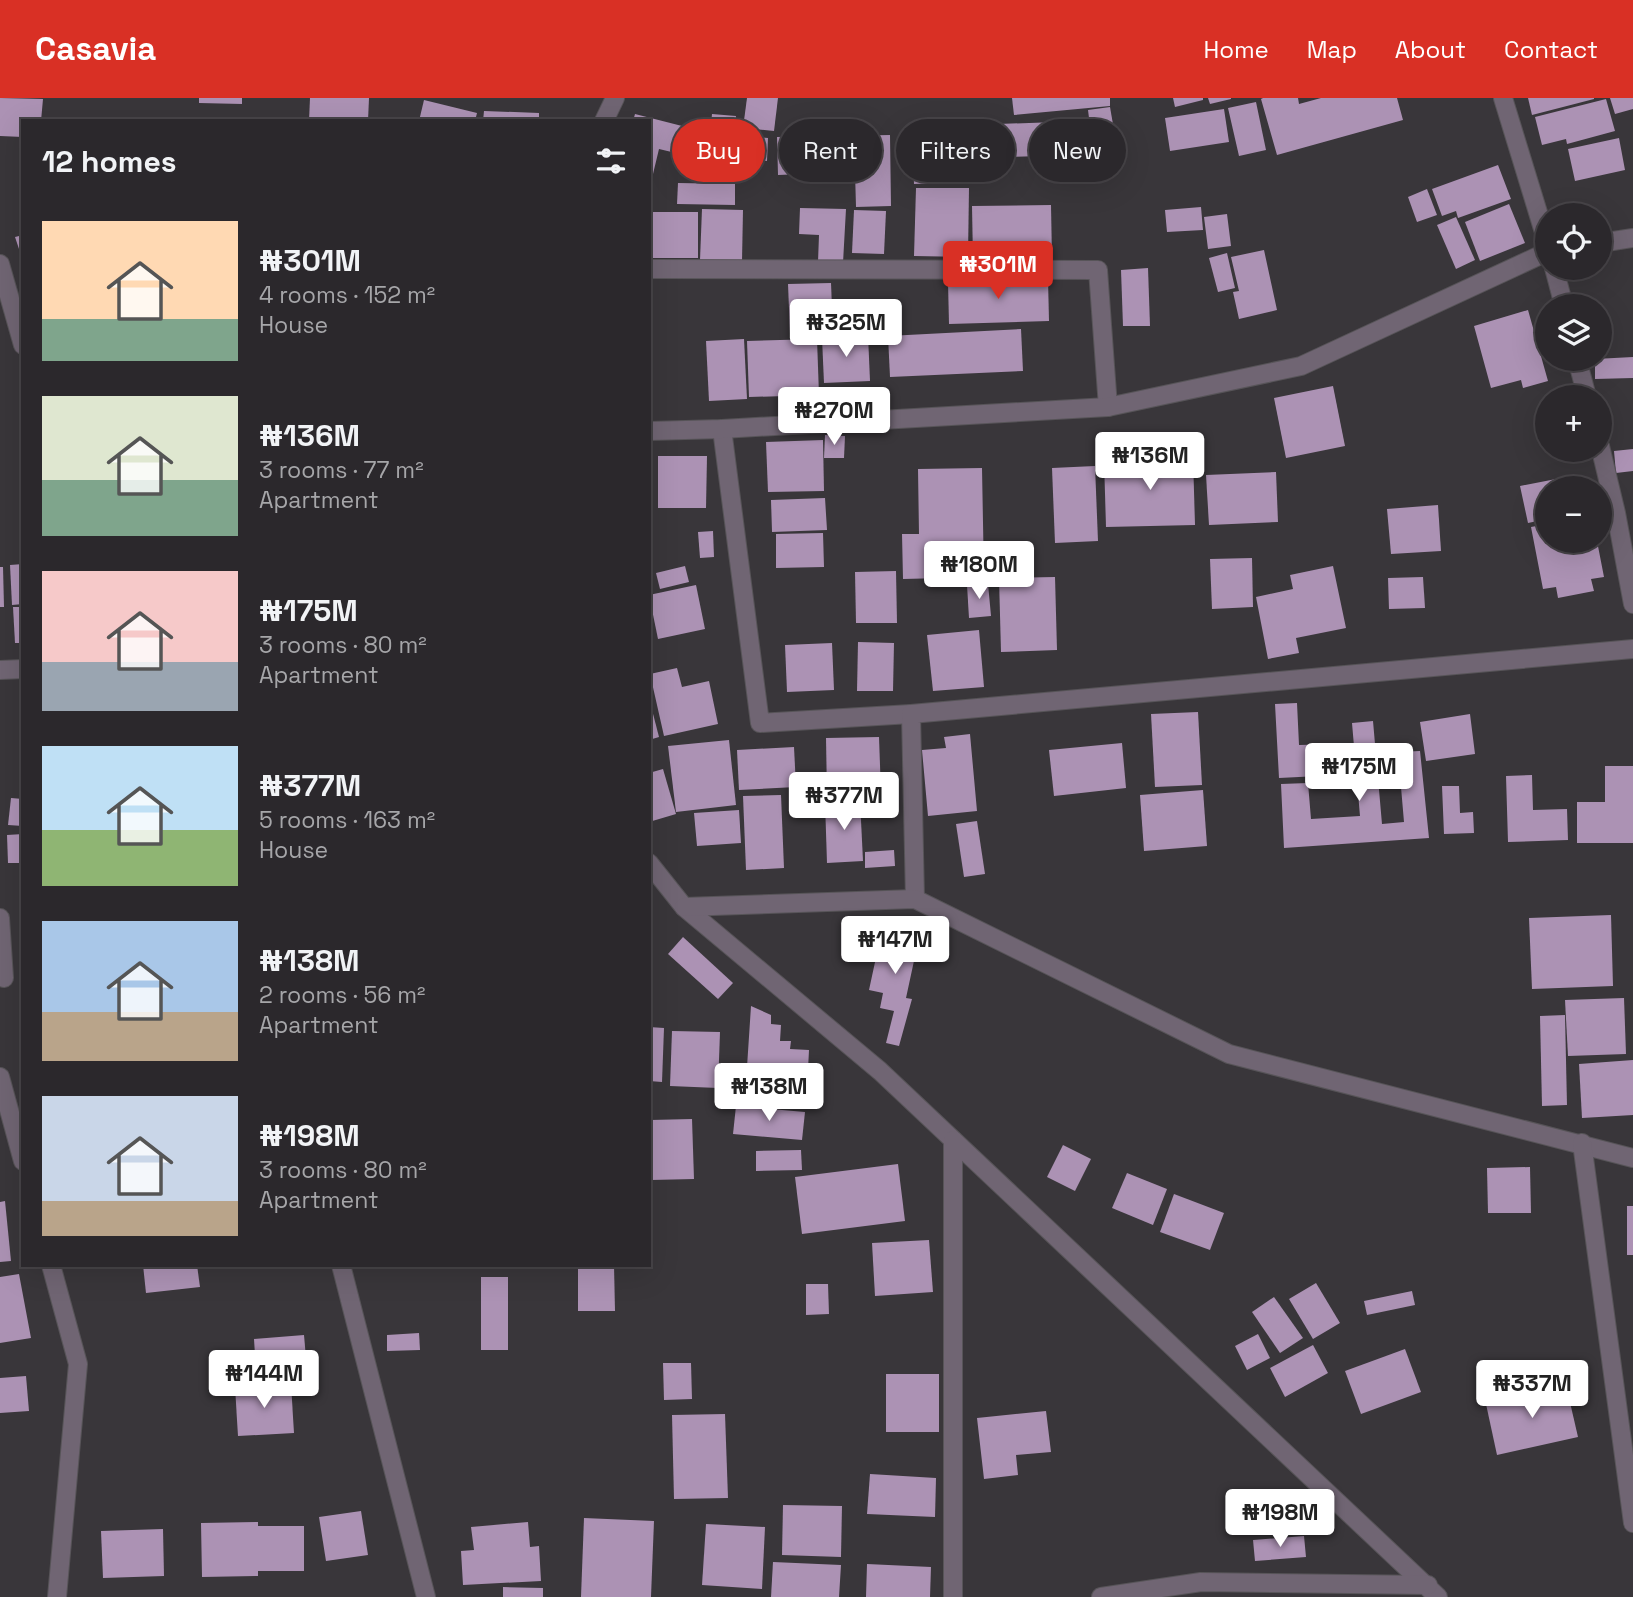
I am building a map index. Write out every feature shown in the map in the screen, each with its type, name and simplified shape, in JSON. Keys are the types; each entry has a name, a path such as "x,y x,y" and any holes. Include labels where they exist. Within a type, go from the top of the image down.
{"street":[{"path":"605,119 615,98"},
{"path":"1503,98 1535,203"},
{"path":"1612,241 1633,238"},
{"path":"651,431 1108,407 1301,366 1535,259"},
{"path":"0,264 21,338"},
{"path":"651,269 1098,270 1108,407"},
{"path":"722,429 760,723 911,714 1633,649"},
{"path":"1606,462 1625,512 1633,604"},
{"path":"0,670 21,669"},
{"path":"911,714 915,899"},
{"path":"651,866 684,907 880,1071 1433,1591"},
{"path":"684,907 915,899 1229,1054 1633,1158"},
{"path":"0,918 2,978 21,976"},
{"path":"0,1077 21,1154"},
{"path":"953,1140 953,1597"},
{"path":"1582,1143 1633,1523"},
{"path":"52,1267 78,1364 57,1597"},
{"path":"342,1267 426,1597"},
{"path":"1101,1597 1200,1582 1433,1591"}],"building":[{"path":"0,98 43,99 41,119 21,119 21,137 0,136"},
{"path":"199,98 242,98 242,104 199,103"},
{"path":"310,98 369,98 368,119 309,119"},
{"path":"747,98 778,98 774,131 765,130 765,119 744,119"},
{"path":"1012,98 1110,98 1110,106 1014,115"},
{"path":"1173,98 1203,98 1203,100 1175,107"},
{"path":"1208,98 1231,98 1231,99 1210,104"},
{"path":"1298,98 1299,104 1321,98 1397,98 1403,120 1277,155 1261,99"},
{"path":"1528,98 1594,98 1594,99 1532,115"},
{"path":"1610,98 1633,98 1633,109 1615,114"},
{"path":"1606,99 1615,131 1567,144 1566,139 1542,145 1535,117"},
{"path":"424,100 477,113 476,119 419,119"},
{"path":"1256,102 1266,150 1239,156 1228,108"},
{"path":"1110,107 1112,119 1089,119 1088,110"},
{"path":"1224,109 1229,142 1170,151 1165,118"},
{"path":"484,111 539,113 539,119 483,119"},
{"path":"635,114 672,123 672,152 659,149 653,174 651,174 651,119 634,119"},
{"path":"712,114 736,116 736,119 712,119"},
{"path":"1015,123 1029,123 1029,156 1015,157"},
{"path":"882,135 890,135 891,206 856,207 855,182 882,182"},
{"path":"779,137 779,175 778,175"},
{"path":"765,138 768,138 765,161"},
{"path":"1619,138 1625,170 1575,181 1568,149"},
{"path":"1498,165 1511,199 1458,218 1456,211 1442,216 1432,189"},
{"path":"914,182 967,182 914,184"},
{"path":"678,183 735,184 735,205 677,204"},
{"path":"916,188 969,188 968,257 914,256"},
{"path":"1427,189 1437,215 1417,222 1408,197"},
{"path":"1509,204 1525,243 1480,261 1465,222"},
{"path":"1051,205 1052,258 973,259 972,206"},
{"path":"1201,207 1203,230 1167,232 1165,210"},
{"path":"800,208 846,209 843,263 818,262 819,235 799,234"},
{"path":"702,209 743,210 742,261 700,260"},
{"path":"854,210 886,211 884,254 852,253"},
{"path":"651,212 698,212 698,258 653,258"},
{"path":"1227,214 1231,246 1208,249 1204,217"},
{"path":"1456,217 1475,260 1456,269 1437,225"},
{"path":"21,236 21,255 15,237"},
{"path":"1264,250 1277,310 1239,319 1233,292 1239,291 1231,257"},
{"path":"1227,253 1235,288 1218,292 1209,258"},
{"path":"1148,268 1150,326 1123,326 1121,270"},
{"path":"1048,279 1049,321 949,324 948,282"},
{"path":"831,283 833,332 790,333 788,284"},
{"path":"1528,310 1535,335 1535,371 1545,371 1548,381 1523,388 1521,380 1491,388 1474,326"},
{"path":"1021,329 1023,371 890,377 888,336"},
{"path":"868,335 870,381 824,383 822,338"},
{"path":"744,339 747,399 709,401 706,341"},
{"path":"817,339 819,395 749,397 747,341"},
{"path":"1633,357 1633,378 1595,379 1595,371 1612,371 1612,358"},
{"path":"1333,386 1345,446 1286,458 1274,398"},
{"path":"825,435 845,436 844,458 824,458"},
{"path":"823,440 824,491 768,492 766,442"},
{"path":"1633,449 1633,471 1616,473 1614,451"},
{"path":"658,456 707,456 706,508 658,508"},
{"path":"1193,457 1195,525 1106,527 1104,460"},
{"path":"1095,466 1098,541 1055,543 1052,468"},
{"path":"982,468 984,577 903,579 902,534 919,534 918,469"},
{"path":"1276,472 1278,522 1209,525 1206,475"},
{"path":"1535,483 1535,522 1528,523 1520,486"},
{"path":"825,498 827,530 772,532 771,500"},
{"path":"1438,505 1441,551 1391,554 1387,509"},
{"path":"651,518 653,574 651,574"},
{"path":"1535,526 1535,548 1531,527"},
{"path":"713,531 714,557 700,558 698,532"},
{"path":"823,533 824,567 776,568 776,534"},
{"path":"1536,553 1599,553 1604,577 1591,579 1594,591 1558,598 1556,587 1543,589"},
{"path":"1252,558 1253,607 1212,609 1210,559"},
{"path":"21,564 21,604 12,605 10,565"},
{"path":"685,566 689,582 660,589 656,573"},
{"path":"1333,566 1346,628 1296,638 1299,653 1268,659 1256,597 1293,589 1290,575"},
{"path":"0,567 3,567 4,607 0,607"},
{"path":"896,571 897,623 856,623 855,572"},
{"path":"1055,577 1057,650 1001,652 999,578"},
{"path":"1423,577 1425,608 1389,609 1388,578"},
{"path":"988,584 991,616 969,618 967,585"},
{"path":"696,585 705,629 658,639 651,595"},
{"path":"13,607 21,607 21,643 15,643"},
{"path":"979,630 984,687 933,691 927,635"},
{"path":"858,642 894,643 893,691 857,691"},
{"path":"832,643 834,690 787,692 785,645"},
{"path":"677,668 682,687 709,681 718,724 664,736 651,674"},
{"path":"1297,703 1299,745 1337,744 1339,775 1279,778 1275,704"},
{"path":"651,706 659,737 651,739"},
{"path":"1198,712 1202,785 1155,787 1151,714"},
{"path":"1470,714 1475,754 1426,761 1420,722"},
{"path":"1373,721 1382,824 1404,822 1398,752 1420,751 1429,838 1284,848 1281,784 1308,783 1311,819 1360,816 1352,723"},
{"path":"970,734 977,811 928,816 922,750 946,748 944,737"},
{"path":"879,737 881,793 827,795 826,738"},
{"path":"729,740 736,805 676,812 668,746"},
{"path":"1122,743 1126,788 1054,796 1049,750"},
{"path":"794,747 796,787 739,790 737,750"},
{"path":"1605,766 1633,766 1633,843 1577,843 1577,802 1605,802"},
{"path":"663,769 676,814 651,821 651,772"},
{"path":"1532,775 1533,810 1567,809 1568,840 1508,842 1506,776"},
{"path":"1442,786 1459,786 1460,813 1473,812 1474,833 1444,834"},
{"path":"1203,790 1207,846 1144,851 1140,795"},
{"path":"781,795 784,868 746,870 743,796"},
{"path":"11,798 21,799 21,826 8,825"},
{"path":"860,800 863,861 827,863 825,802"},
{"path":"739,810 741,843 697,846 694,813"},
{"path":"977,821 985,874 964,877 956,824"},
{"path":"21,834 21,863 8,863 7,835"},
{"path":"894,850 895,866 865,868 865,852"},
{"path":"1611,915 1613,986 1532,989 1529,918"},
{"path":"883,925 920,933 906,998 912,999 899,1046 886,1043 894,1011 880,1008 883,993 869,990"},
{"path":"683,937 733,983 718,999 668,954"},
{"path":"1624,998 1626,1054 1568,1056 1565,1000"},
{"path":"751,1006 771,1015 771,1024 781,1025 780,1041 791,1041 790,1049 809,1050 808,1070 747,1067"},
{"path":"1565,1015 1567,1105 1542,1106 1540,1016"},
{"path":"651,1027 664,1028 662,1082 651,1081"},
{"path":"672,1031 720,1032 718,1088 670,1086"},
{"path":"1633,1060 1633,1115 1582,1118 1579,1064"},
{"path":"767,1083 801,1085 799,1108 765,1105"},
{"path":"736,1106 805,1112 802,1140 733,1134"},
{"path":"692,1119 694,1179 651,1180 651,1120"},
{"path":"1063,1145 1091,1159 1075,1191 1047,1177"},
{"path":"801,1150 802,1170 756,1171 756,1151"},
{"path":"898,1164 905,1221 802,1234 795,1177"},
{"path":"1530,1167 1531,1213 1488,1213 1487,1168"},
{"path":"1127,1173 1167,1189 1153,1225 1112,1208"},
{"path":"1174,1194 1224,1213 1210,1250 1160,1232"},
{"path":"5,1201 11,1261 0,1262 0,1202"},
{"path":"1627,1206 1633,1206 1633,1255 1627,1255"},
{"path":"929,1240 933,1292 875,1296 872,1243"},
{"path":"143,1267 197,1267 200,1287 146,1293"},
{"path":"578,1267 614,1267 615,1311 578,1311"},
{"path":"19,1274 31,1338 0,1343 0,1277"},
{"path":"481,1277 508,1277 508,1350 481,1350"},
{"path":"1316,1283 1340,1323 1313,1339 1289,1299"},
{"path":"806,1284 828,1284 829,1314 806,1315"},
{"path":"1412,1291 1415,1305 1367,1315 1364,1301"},
{"path":"1274,1297 1303,1338 1280,1353 1252,1312"},
{"path":"419,1333 420,1350 387,1351 387,1335"},
{"path":"1258,1334 1270,1358 1247,1370 1235,1346"},
{"path":"304,1335 308,1381 257,1385 254,1339"},
{"path":"1313,1345 1328,1373 1285,1397 1270,1368"},
{"path":"1405,1349 1421,1392 1361,1414 1345,1371"},
{"path":"663,1363 691,1363 692,1399 664,1400"},
{"path":"886,1374 939,1374 939,1432 886,1432"},
{"path":"26,1376 29,1411 0,1413 0,1378"},
{"path":"291,1384 294,1433 238,1436 235,1387"},
{"path":"1566,1385 1578,1437 1497,1455 1486,1404"},
{"path":"1046,1411 1051,1452 1016,1455 1018,1475 984,1479 977,1418"},
{"path":"725,1414 728,1498 674,1499 672,1415"},
{"path":"870,1474 936,1478 935,1517 867,1514"},
{"path":"783,1505 842,1506 841,1557 782,1555"},
{"path":"361,1511 368,1555 326,1561 319,1517"},
{"path":"584,1518 654,1521 651,1597 581,1597"},
{"path":"258,1522 258,1526 304,1526 304,1571 258,1571 258,1576 202,1577 201,1523"},
{"path":"528,1522 530,1547 539,1546 541,1581 463,1585 461,1551 474,1550 471,1527"},
{"path":"706,1524 765,1527 762,1589 702,1585"},
{"path":"163,1529 164,1576 103,1578 101,1531"},
{"path":"1304,1536 1306,1557 1255,1561 1253,1540"},
{"path":"773,1562 841,1565 839,1597 771,1597"},
{"path":"867,1564 931,1567 930,1597 866,1597"},
{"path":"503,1587 543,1588 543,1597 503,1597"}]}
